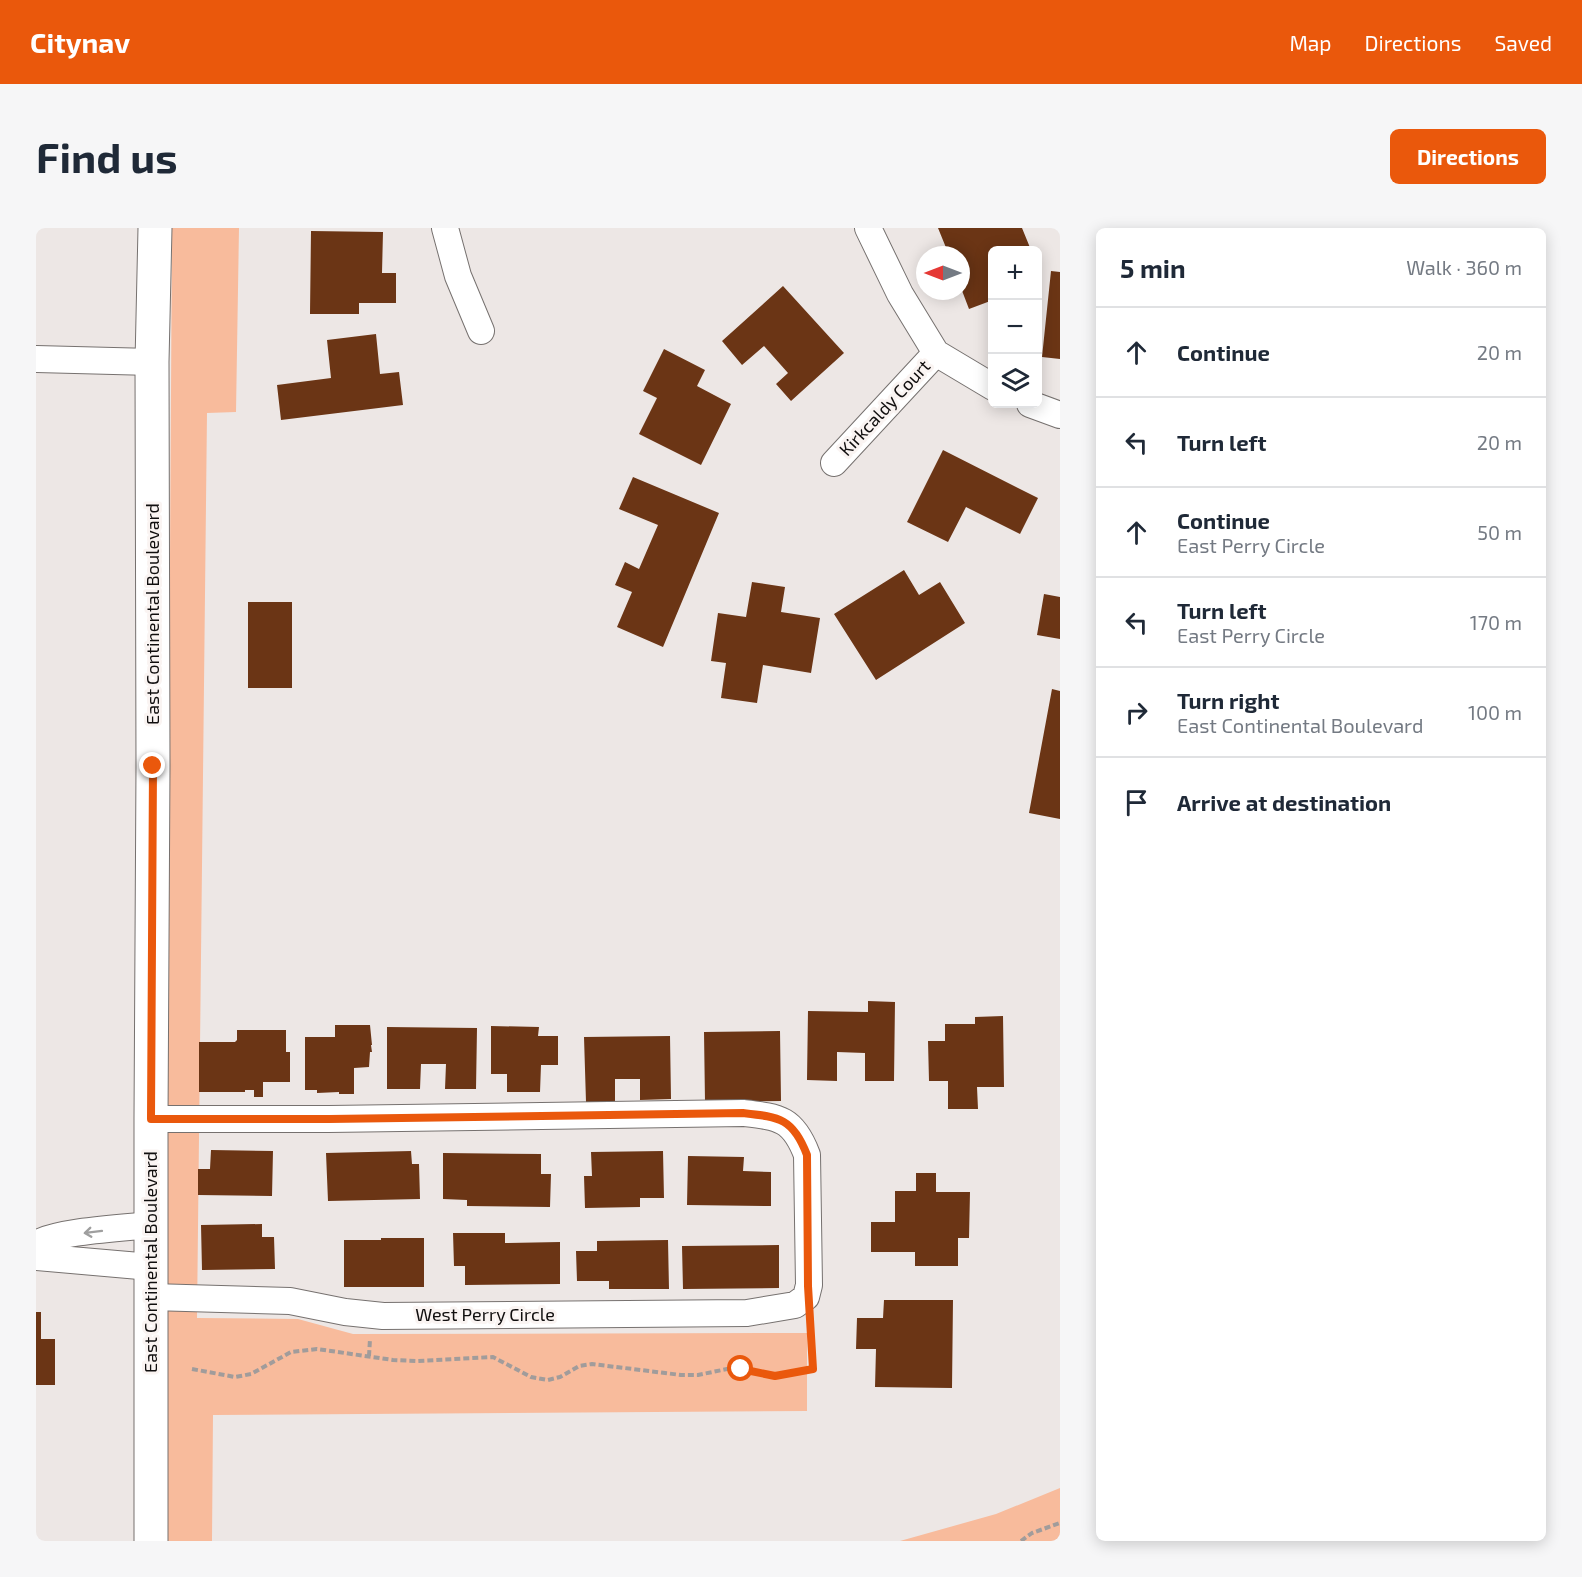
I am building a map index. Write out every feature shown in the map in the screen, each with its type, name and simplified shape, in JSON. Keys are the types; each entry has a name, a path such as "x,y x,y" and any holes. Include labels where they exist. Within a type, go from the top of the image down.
{"main road":[{"name":"East Continental Boulevard","path":"151,1541 152,362 155,228"}],"street":[{"path":"445,228 458,276 481,331"},
{"path":"868,228 900,294 936,353 988,384"},
{"name":"Kirkcaldy Court","path":"834,463 936,353"},
{"path":"36,358 152,362"},
{"path":"1040,408 1060,416"},
{"path":"151,1119 329,1119 743,1113 772,1116 785,1122 800,1137 807,1155 808,1286"},
{"path":"36,1244 43,1240 83,1233 151,1225"},
{"name":"West Perry Circle","path":"36,1257 151,1282 290,1300 345,1312 383,1316 747,1313 795,1305 806,1297 808,1286"}],"path":[{"path":"192,1369 236,1377 251,1374 291,1352 317,1349 401,1360 493,1357 540,1380 560,1377 579,1366 592,1364 681,1375 741,1369 775,1376 813,1369 808,1286"},
{"path":"1021,1541 1032,1533 1060,1523"}],"shaded area":[{"path":"172,228 239,228 236,412 207,413 197,1318 298,1319 353,1334 807,1333 807,1411 213,1415 212,1541 164,1541"},
{"path":"1060,1488 1060,1541 900,1541 996,1514"}],"building":[{"path":"938,228 1022,228 1029,246 988,246 988,302 969,309 966,300 970,300 970,246 945,246"},
{"path":"311,231 383,232 382,273 396,273 396,303 359,303 359,314 310,314"},
{"path":"1051,271 1060,272 1060,359 1042,357"},
{"path":"783,286 844,353 791,401 776,384 788,373 764,346 742,365 722,341"},
{"path":"376,334 380,374 399,372 403,405 281,420 277,385 331,378 327,340"},
{"path":"664,349 705,370 697,386 731,404 701,465 639,434 657,398 643,391"},
{"path":"943,450 1038,498 1020,534 966,507 948,542 907,522"},
{"path":"633,477 719,513 663,647 617,627 632,592 615,585 625,562 639,569 658,525 619,509"},
{"path":"904,570 919,595 940,582 965,623 876,680 834,614"},
{"path":"752,582 785,587 781,612 820,618 811,673 763,665 757,703 721,698 726,663 711,661 718,613 746,617"},
{"path":"1044,594 1060,597 1060,639 1037,635"},
{"path":"248,602 292,602 292,688 248,688"},
{"path":"1052,689 1060,691 1060,819 1029,813"},
{"path":"868,1001 895,1002 894,1081 865,1081 865,1053 837,1052 837,1081 807,1080 808,1011 868,1012"},
{"path":"1003,1016 1004,1087 977,1087 978,1109 948,1109 948,1081 929,1081 928,1041 945,1041 945,1024 975,1024 975,1017"},
{"path":"335,1025 370,1025 372,1052 370,1052 369,1067 354,1068 354,1094 317,1093 317,1090 305,1090 305,1037 335,1037"},
{"path":"491,1026 539,1027 538,1036 558,1036 558,1065 541,1065 540,1092 507,1092 507,1074 491,1074"},
{"path":"387,1027 477,1028 476,1089 445,1089 446,1064 421,1064 420,1089 387,1089"},
{"path":"237,1030 286,1030 286,1052 290,1052 290,1082 263,1082 263,1097 254,1097 254,1090 199,1092 199,1042 235,1042"},
{"path":"780,1031 781,1101 705,1102 704,1032"},
{"path":"670,1036 671,1099 640,1100 640,1079 615,1079 615,1102 586,1102 584,1037"},
{"path":"211,1150 273,1151 272,1196 198,1195 198,1169 210,1169"},
{"path":"411,1151 412,1164 419,1164 420,1199 328,1201 326,1153"},
{"path":"663,1151 664,1198 640,1198 640,1207 585,1208 584,1176 592,1176 591,1152"},
{"path":"443,1153 541,1154 541,1174 551,1174 550,1207 467,1206 467,1200 443,1199"},
{"path":"688,1156 744,1157 743,1171 771,1172 771,1206 687,1205"},
{"path":"916,1173 936,1173 936,1192 970,1192 969,1238 958,1238 958,1266 915,1266 915,1252 871,1252 871,1222 895,1222 895,1191 916,1191"},
{"path":"262,1224 262,1237 274,1237 275,1269 202,1270 201,1225"},
{"path":"453,1233 505,1233 505,1243 560,1242 560,1284 465,1285 465,1266 454,1266"},
{"path":"381,1238 424,1238 424,1287 344,1287 344,1240 381,1240"},
{"path":"668,1240 669,1289 609,1289 609,1281 577,1281 576,1251 597,1251 597,1241"},
{"path":"779,1245 779,1288 683,1289 682,1246"},
{"path":"884,1300 953,1300 952,1388 875,1387 876,1349 856,1349 857,1318 883,1318"},
{"path":"36,1312 41,1312 41,1339 55,1339 55,1385 36,1385"}],"route":[{"path":"153,766 151,1119 329,1119 743,1113 772,1116 785,1122 800,1137 807,1155 808,1286 813,1369 775,1376 741,1369"}]}
